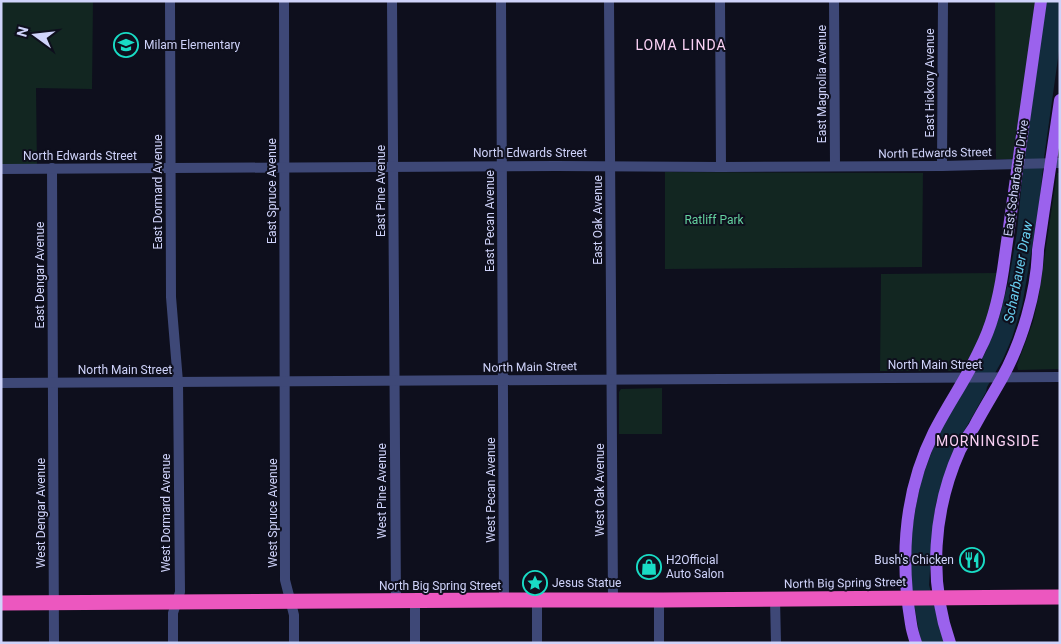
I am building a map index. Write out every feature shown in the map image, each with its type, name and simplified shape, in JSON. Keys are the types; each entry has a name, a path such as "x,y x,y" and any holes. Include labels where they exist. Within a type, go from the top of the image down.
{"highway":[{"name":"North Big Spring Street","path":"1,604 1060,597"}],"main road":[{"name":"East Scharbauer Drive","path":"916,643 907,598 905,573 910,500 924,452 986,338 997,304 1004,270 1041,1"},
{"path":"950,643 938,598 936,574 938,526 946,488 960,449 1003,377 1022,332 1032,298 1038,250 1055,163 1060,100"}],"street":[{"name":"East Dormard Avenue","path":"170,1 171,297 178,382"},
{"name":"East Spruce Avenue","path":"284,1 286,382"},
{"name":"East Pine Avenue","path":"392,1 394,380"},
{"name":"East Pecan Avenue","path":"501,1 503,380"},
{"name":"East Oak Avenue","path":"609,1 611,379"},
{"path":"720,1 721,167"},
{"name":"East Magnolia Avenue","path":"834,1 834,166"},
{"name":"East Hickory Avenue","path":"942,166 943,1"},
{"name":"North Edwards Street","path":"1,168 942,166 1055,163"},
{"name":"East Dengar Avenue","path":"52,168 52,382"},
{"name":"North Main Street","path":"1,382 1060,377"},
{"name":"West Oak Avenue","path":"611,379 613,600"},
{"name":"West Pine Avenue","path":"394,380 396,601"},
{"name":"West Pecan Avenue","path":"503,380 504,600"},
{"name":"West Dengar Avenue","path":"52,382 54,643"},
{"name":"West Dormard Avenue","path":"173,643 173,613 180,592 178,382"},
{"name":"West Spruce Avenue","path":"286,382 285,580 294,615 294,643"},
{"path":"775,599 776,643"},
{"path":"537,600 538,643"},
{"path":"659,600 659,643"},
{"path":"415,601 415,643"}],"green space":[{"path":"1,1 93,1 92,89 36,88 37,168 1,169"},
{"path":"995,1 1036,1 1014,156 1011,159 996,159"},
{"name":"Ratliff Park","path":"665,172 923,173 922,267 665,269"},
{"path":"1057,173 1060,173 1060,369 1018,370 1017,365 1033,322 1039,294"},
{"path":"997,273 990,311 978,343 963,371 880,371 881,274"},
{"path":"662,388 662,434 619,434 619,392 621,389"}],"water":[{"name":"Scharbauer Draw","path":"1046,1 1060,1 1060,44 1039,207 1022,306 1003,359 958,442 936,503 929,585 944,643 921,643 911,587 910,543 916,506 921,481 942,424 977,369 1000,315 1009,279 1017,232 1023,170"}],"place":[{"name":"Milam Elementary","path":"126,45"},
{"name":"Bush's Chicken","path":"972,560"},
{"name":"H2Official Auto Salon","path":"649,567"},
{"name":"Jesus Statue","path":"535,583"}],"district":[{"name":"LOMA LINDA","path":"681,45"},
{"name":"MORNINGSIDE","path":"988,441"}]}
